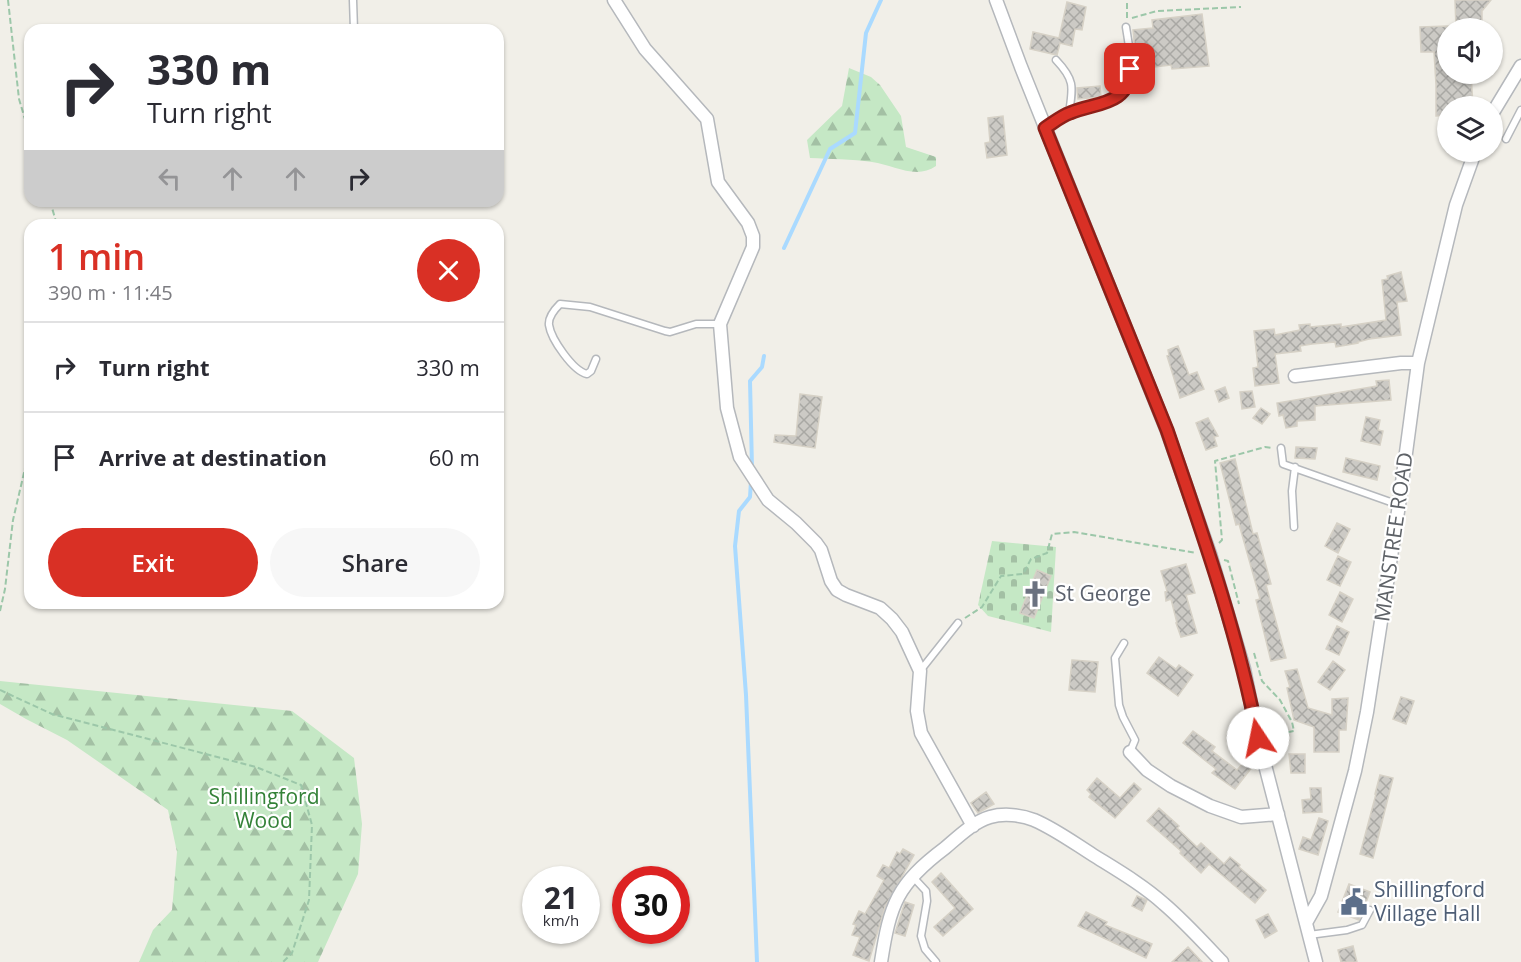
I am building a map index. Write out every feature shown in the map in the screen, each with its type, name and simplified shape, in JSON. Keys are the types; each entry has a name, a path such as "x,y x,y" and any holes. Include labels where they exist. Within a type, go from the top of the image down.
{"street":[{"path":"614,0 645,49 707,119 718,182 748,223 753,236 753,247 720,324 727,408 740,457 768,500 801,527 816,543 831,581 837,590 846,596 880,608 892,619 910,647 920,670 916,711 921,733 973,826"},
{"path":"996,0 1167,430 1204,554 1244,669 1258,738 1316,962"},
{"path":"1503,96 1521,66"},
{"name":"MANSTREE ROAD","path":"1307,921 1321,896 1355,771 1367,712 1400,505 1418,363 1456,205 1471,162"},
{"path":"1295,376 1418,363"},
{"path":"1130,752 1148,770 1171,786 1209,806 1241,817 1278,814"},
{"path":"881,962 887,922 895,903 912,876 925,863 973,826 989,817 1017,816 1033,820 1057,831 1162,902 1190,927 1222,962"}],"lane":[{"path":"353,0 354,24"},
{"path":"1045,128 1069,113 1117,98 1130,81 1126,27"},
{"path":"1056,60 1066,71 1073,87 1069,113"},
{"path":"1506,139 1521,110"},
{"path":"596,359 591,371 587,374 580,372 556,341 549,324 550,317 560,304 590,307 670,332 696,324 720,324"},
{"path":"1281,448 1283,464 1400,505"},
{"path":"1294,527 1292,491 1295,467"},
{"path":"920,670 958,623"},
{"path":"1124,643 1115,658 1119,705 1135,740 1130,752"},
{"path":"912,876 926,891 927,901 921,936 925,949 936,962"},
{"path":"1309,935 1347,930 1362,925 1370,910"}],"path":[{"path":"8,0 19,99 24,116"},
{"path":"1127,0 1126,20 1157,11 1241,8"},
{"path":"1204,554 1222,540 1215,461 1265,447 1281,448"},
{"path":"0,611 5,589 13,520 24,473"},
{"path":"958,623 982,607 1001,576 1023,574 1031,559 1047,553 1052,534 1055,532 1074,532 1204,554 1228,561 1239,604"},
{"path":"1254,652 1262,681 1280,700 1292,722 1294,731 1258,738"},
{"path":"0,690 52,714 256,767 301,785 312,825 309,900 292,953 283,962"}],"green space":[{"path":"849,68 871,77 880,85 901,116 906,147 936,157 936,166 921,172 913,172 872,162 810,158 807,140 842,106"},
{"path":"992,541 1056,547 1051,632 988,616 978,605"},
{"name":"Shillingford Wood","path":"0,681 292,711 354,758 362,824 358,874 318,962 139,962 153,930 172,910 177,852 168,810 67,740 0,704"}],"building":[{"path":"1455,0 1491,0 1482,11 1482,18 1456,18"},
{"path":"1067,2 1086,7 1082,30 1075,29 1072,46 1060,43 1057,55 1030,49 1033,32 1059,38"},
{"path":"1202,14 1209,66 1172,69 1171,65 1137,69 1133,30 1153,28 1152,20"},
{"path":"1437,26 1437,84 1472,84 1472,96 1437,96 1437,116 1434,52 1421,52 1420,27"},
{"path":"1100,86 1101,97 1078,99 1077,88"},
{"path":"1003,116 1007,155 987,158 985,143 990,142 988,118"},
{"path":"1401,272 1407,301 1397,302 1401,335 1369,339 1336,347 1335,342 1312,344 1300,346 1301,351 1275,354 1279,383 1255,386 1253,368 1258,367 1254,331 1274,329 1275,335 1300,330 1299,325 1310,324 1310,327 1341,324 1341,327 1386,320 1382,280"},
{"path":"1178,346 1189,375 1197,372 1204,389 1180,398 1167,356 1169,355 1168,350"},
{"path":"1389,380 1391,400 1315,406 1315,420 1297,421 1297,426 1286,428 1283,415 1279,416 1277,403 1377,386 1376,381"},
{"path":"1225,387 1229,398 1219,402 1215,391"},
{"path":"1252,391 1255,407 1242,409 1240,392"},
{"path":"800,394 822,397 815,448 774,442 775,435 796,436"},
{"path":"1261,408 1270,414 1262,424 1253,418"},
{"path":"1366,417 1380,420 1378,430 1383,431 1380,445 1361,441"},
{"path":"1208,418 1218,436 1214,437 1217,446 1206,450 1196,423"},
{"path":"1296,447 1317,448 1315,459 1295,458"},
{"path":"1346,458 1380,466 1377,480 1343,472"},
{"path":"1235,459 1253,534 1257,533 1271,584 1266,585 1286,658 1271,661 1256,600 1260,599 1239,524 1236,525 1220,463"},
{"path":"1337,523 1350,529 1338,553 1325,546"},
{"path":"1338,556 1351,562 1340,586 1327,580"},
{"path":"1186,564 1195,593 1186,595 1197,633 1181,637 1171,599 1166,601 1165,592 1167,591 1161,571"},
{"name":"St George","path":"1037,570 1051,576 1034,618 1020,613"},
{"path":"1340,592 1353,599 1342,622 1329,615"},
{"path":"1337,626 1349,632 1339,655 1326,649"},
{"path":"1159,657 1176,669 1179,665 1193,675 1178,696 1147,673"},
{"path":"1072,660 1098,662 1095,692 1069,690"},
{"path":"1333,661 1345,670 1330,690 1318,682"},
{"path":"1297,669 1308,708 1332,715 1332,699 1348,698 1346,730 1339,730 1339,752 1314,752 1314,727 1294,720 1287,688 1290,687 1285,671"},
{"path":"1401,697 1414,701 1406,724 1393,719"},
{"path":"1193,731 1215,747 1212,751 1237,770 1253,753 1256,762 1235,789 1212,773 1216,769 1183,743"},
{"path":"1289,754 1305,754 1305,773 1291,773"},
{"path":"1380,775 1393,778 1373,858 1360,854"},
{"path":"1097,778 1120,798 1134,783 1141,789 1115,818 1089,797 1091,794 1087,790"},
{"path":"1310,788 1321,788 1322,812 1303,813 1302,800 1311,799"},
{"path":"986,792 994,804 978,813 971,803"},
{"path":"1159,808 1197,847 1201,843 1224,864 1230,857 1266,890 1255,903 1209,864 1201,873 1180,853 1181,851 1147,821"},
{"path":"1319,818 1328,821 1318,855 1299,849 1303,837 1311,840"},
{"path":"903,849 914,855 885,907 869,961 853,955 860,937 852,935 856,925 853,924 859,911 865,914 884,880 877,876 883,865 889,868 897,852 900,854"},
{"path":"941,873 973,909 943,936 934,927 955,908 932,882"},
{"name":"Shillingford Village Hall","path":"1349,884 1370,892 1359,920 1338,912"},
{"path":"1137,896 1147,900 1142,911 1132,906"},
{"path":"905,902 914,905 905,936 895,933"},
{"path":"1086,912 1107,922 1105,925 1152,944 1146,958 1078,926"},
{"path":"1268,914 1277,931 1265,938 1256,920"},
{"path":"1353,946 1357,962 1341,962 1338,950"},
{"path":"1188,947 1202,962 1172,962"}],"waterway":[{"path":"784,248 830,149 855,133 866,33 881,0"},
{"path":"752,468 750,381 762,367 764,356"},
{"path":"751,481 750,497 739,511 735,546 746,695 757,962"}],"place":[{"name":"St George","path":"1035,594"},
{"name":"Shillingford Village Hall","path":"1354,902"}],"route":[{"path":"1130,69 1130,81 1117,98 1069,113 1045,128 1167,430 1210,554 1244,669 1258,738"}]}
